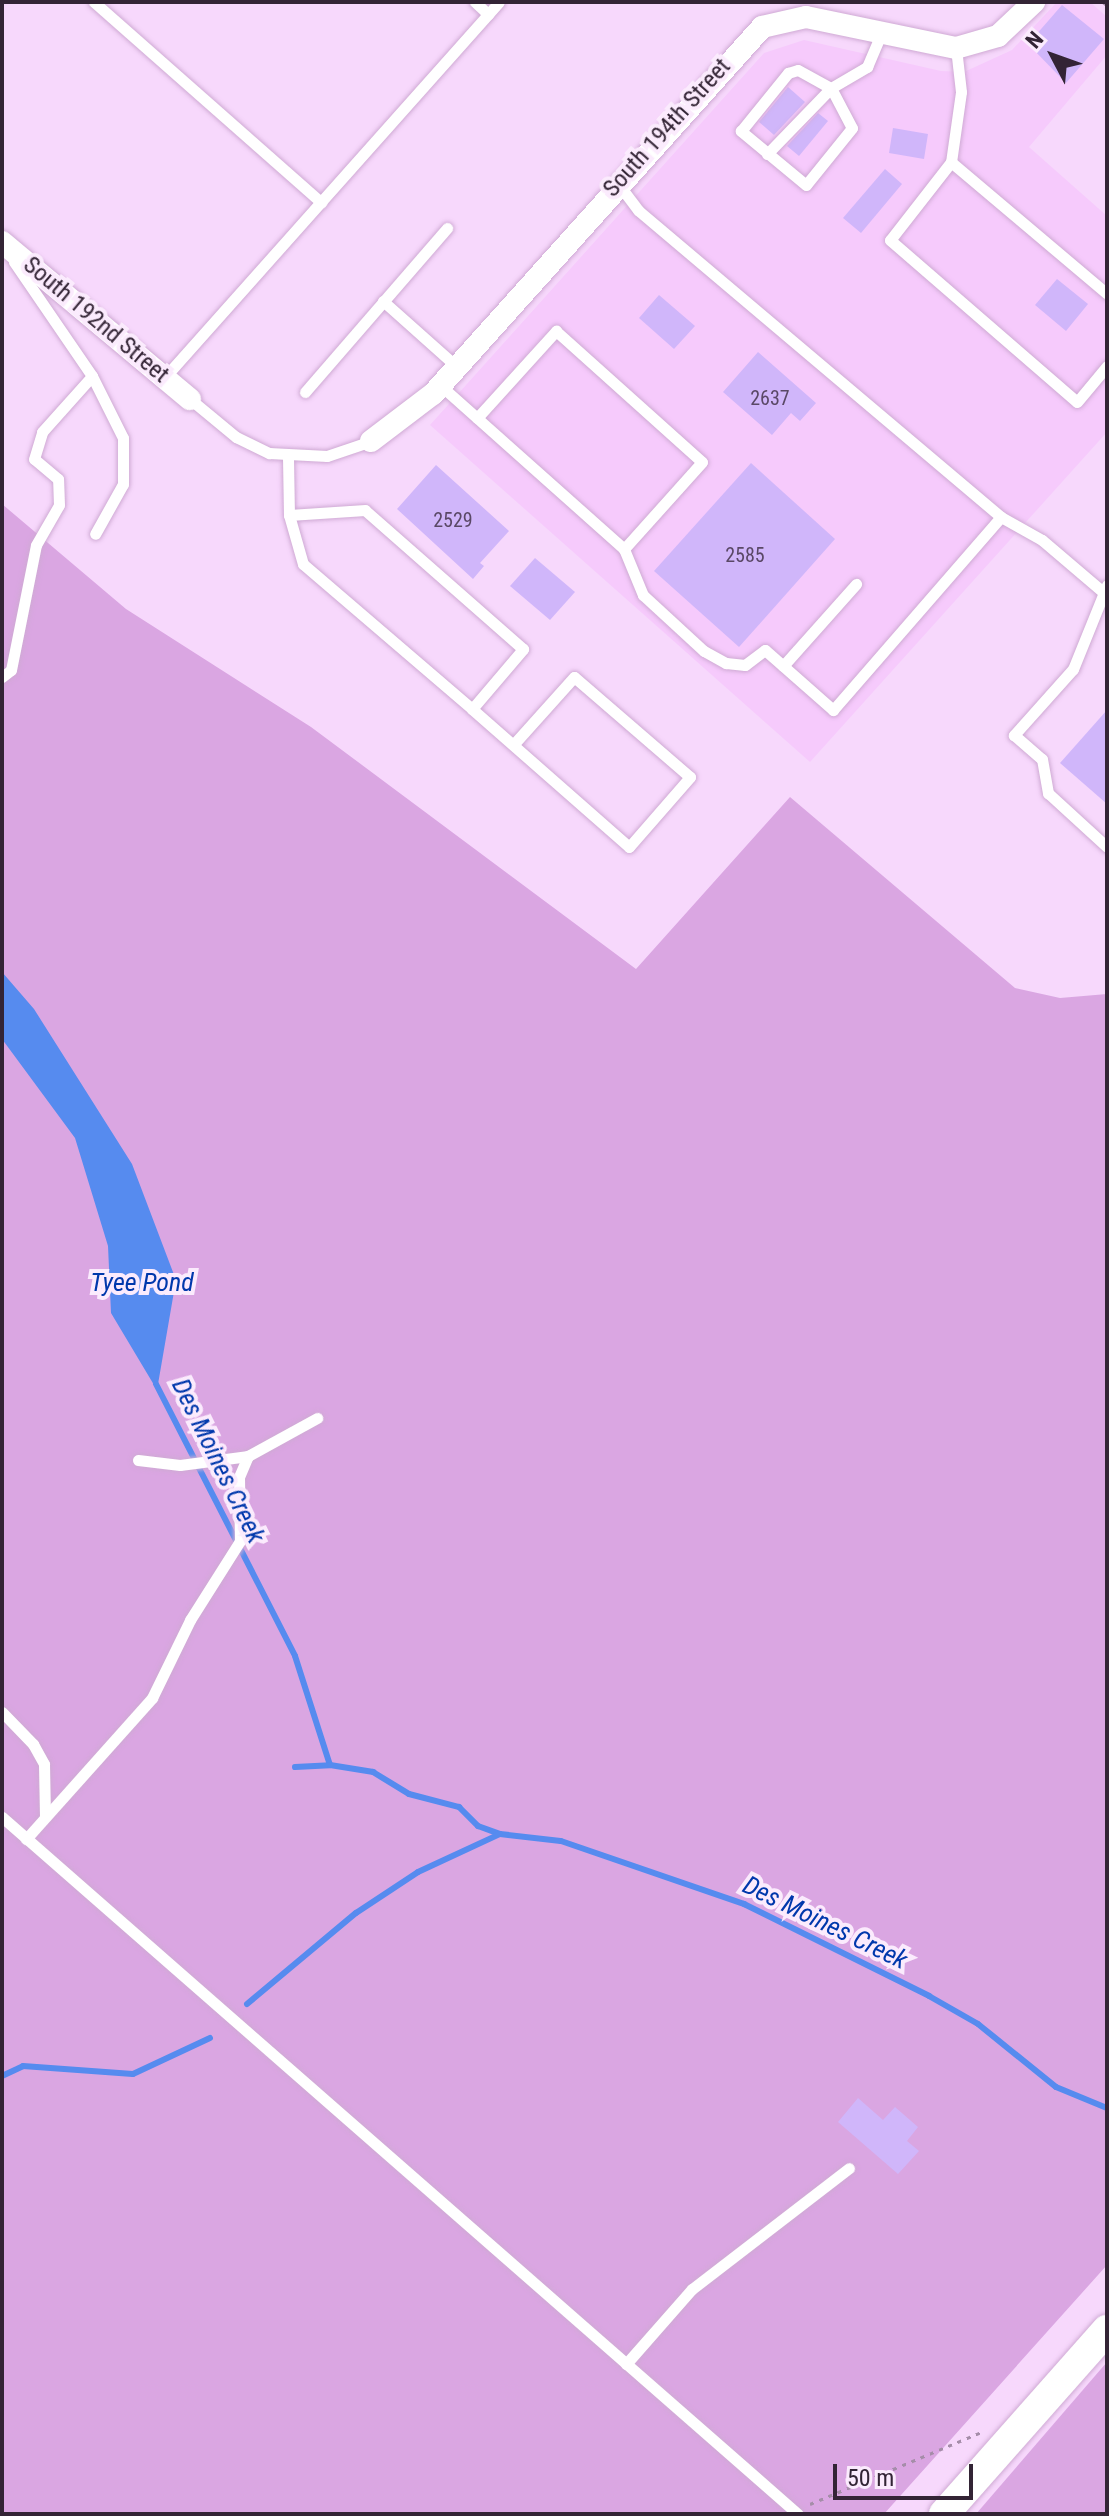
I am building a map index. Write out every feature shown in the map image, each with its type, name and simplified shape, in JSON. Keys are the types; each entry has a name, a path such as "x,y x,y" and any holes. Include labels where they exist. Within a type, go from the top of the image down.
{"main road":[{"path":"944,2514 1107,2330"}],"street":[{"name":"South 194th Street","path":"371,441 418,409 618,183 762,27 806,17 956,48 998,36 1034,2"},
{"name":"South 192nd Street","path":"2,244 190,399"}],"lane":[{"path":"94,2 321,202"},
{"path":"475,2 488,14"},
{"path":"165,377 499,2"},
{"path":"767,154 831,88 867,67 881,34"},
{"path":"956,48 961,92 951,162 890,240 1077,402 1107,366"},
{"path":"798,70 831,88 852,128 813,180 798,183 767,154 741,131 788,73 798,70"},
{"path":"951,162 1107,294"},
{"path":"618,183 638,210 1001,517 1042,540 1104,588 1073,669 1014,735 1042,759 1048,793 1107,847"},
{"path":"305,392 447,228"},
{"path":"2,244 92,376 123,438 123,484 95,534"},
{"path":"383,301 457,367"},
{"path":"477,418 556,331 702,462 624,549"},
{"path":"2,677 11,670 36,545 59,505 58,479 34,459 42,432 92,376"},
{"path":"440,385 624,549 643,595 704,651 726,663 745,665 765,650 833,710 1001,517"},
{"path":"190,399 252,448 288,458 327,456 371,441"},
{"path":"288,458 289,515 303,564 629,847 690,777 574,677 513,745"},
{"path":"289,515 365,510 523,649 472,709"},
{"path":"783,666 856,584"},
{"path":"138,1460 180,1465 248,1456 317,1418"},
{"path":"26,1839 152,1698 190,1620 240,1541 239,1477 248,1456"},
{"path":"2,1712 33,1744 44,1764 45,1816"},
{"path":"2,1817 798,2514"},
{"path":"626,2364 692,2289 849,2168"}],"path":[{"path":"809,2504 986,2430"}],"shaded area":[{"path":"1057,2 1090,2 1107,17 1107,55 1029,147 1107,216 1107,432 810,762 430,425 764,53 804,40 941,71 964,72 1012,50"},
{"path":"2,504 126,609 311,727 636,969 790,797 1015,988 1060,998 1107,994 1107,2265 884,2514 2,2514"},
{"path":"1107,2362 1107,2514 976,2514"}],"water":[{"name":"Tyee Pond","path":"2,972 34,1009 132,1164 176,1280 157,1390 111,1313 108,1246 75,1138 2,1039"}],"building":[{"path":"1062,5 1104,39 1066,83 1028,44"},
{"path":"788,87 805,102 774,135 759,122"},
{"path":"818,113 828,121 799,156 787,146"},
{"path":"893,128 928,134 924,159 889,153"},
{"path":"885,169 902,184 861,233 843,218"},
{"path":"1057,279 1088,304 1066,331 1035,305"},
{"path":"659,295 695,326 674,349 639,318"},
{"path":"758,352 816,403 800,421 791,413 772,435 723,392"},
{"path":"751,463 835,539 739,647 654,571"},
{"path":"436,465 509,531 480,563 484,566 473,579 397,509"},
{"path":"535,558 575,592 550,620 510,586"},
{"path":"1107,710 1107,804 1060,763"},
{"path":"858,2098 883,2120 895,2107 918,2127 907,2141 919,2151 898,2174 838,2122"}],"waterway":[{"name":"Des Moines Creek","path":"156,1384 295,1656 330,1765"},
{"name":"Des Moines Creek","path":"295,1767 330,1765 373,1772 409,1794 459,1807 478,1826 500,1834 561,1841 744,1904 929,1996 978,2024 1056,2087 1107,2108"},
{"name":"Des Moines Creek","path":"247,2004 356,1913 418,1872 500,1834"},
{"name":"Des Moines Creek","path":"2,2076 23,2066 133,2074 210,2038"}]}
